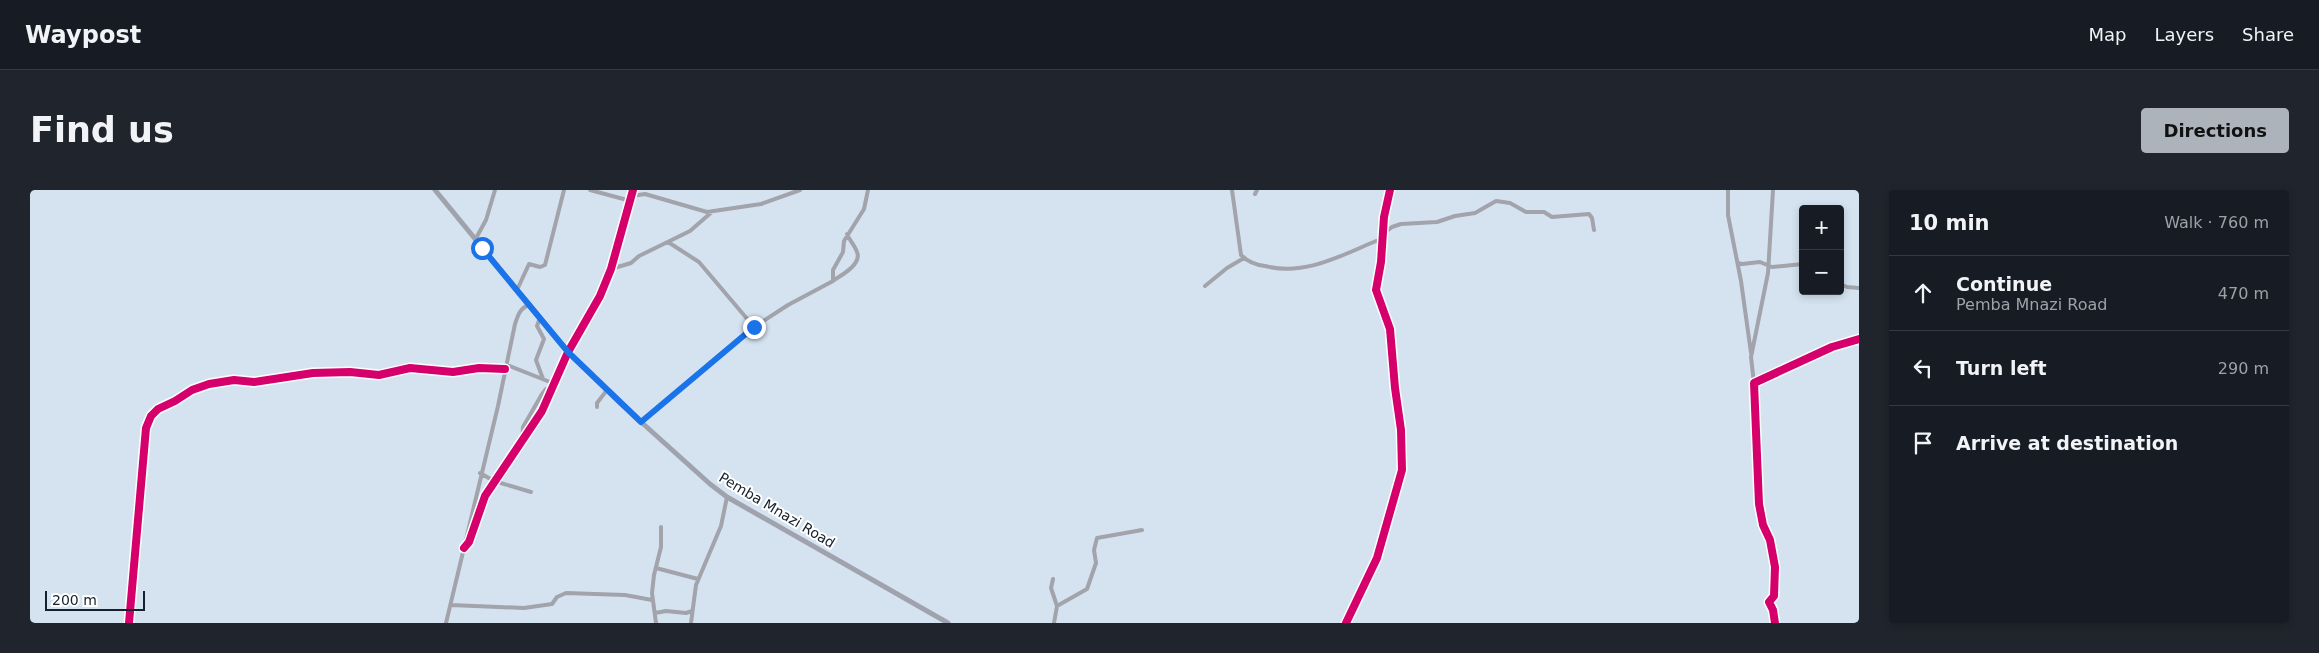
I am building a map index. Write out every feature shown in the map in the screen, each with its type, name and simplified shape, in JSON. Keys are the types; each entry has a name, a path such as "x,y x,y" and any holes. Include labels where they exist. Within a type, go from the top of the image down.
{"main road":[{"name":"Pemba Mnazi Road","path":"435,190 568,352 641,422 710,484 727,496 948,623"}],"street":[{"path":"475,240 486,220 495,190"},
{"path":"517,290 529,264 540,267 545,265 564,190"},
{"path":"590,190 632,199 645,194 674,201 701,211 761,204 800,190"},
{"path":"464,548 469,542 485,496 542,411 568,352 600,296 634,190"},
{"path":"834,280 833,270 842,254 843,243 847,234 864,209 867,190"},
{"path":"1232,190 1240,253 1244,258 1277,269 1306,268 1376,241 1382,242"},
{"path":"1346,623 1377,558 1402,470 1401,430 1390,329 1376,290 1384,217 1390,190"},
{"path":"1728,190 1728,215 1738,263 1754,383 1757,421 1756,485 1763,525 1770,540 1775,567 1774,596 1769,602 1773,610 1775,623"},
{"path":"1751,357 1768,266 1773,190"},
{"path":"1383,234 1396,225 1437,222 1455,216 1475,213 1491,203 1500,201 1510,203 1526,212 1544,212 1552,217 1588,214 1592,218 1594,230"},
{"path":"610,269 631,264 639,256 690,232 713,211"},
{"path":"641,422 754,327 852,268 858,257 858,252 847,234"},
{"path":"668,242 699,262 754,327"},
{"path":"1205,286 1227,268 1244,258"},
{"path":"1738,263 1760,262 1768,266 1799,264"},
{"path":"1844,286 1859,288"},
{"path":"446,623 518,314 523,307 529,305"},
{"path":"540,318 536,323 544,339 536,360 543,379"},
{"path":"1754,383 1832,347 1859,339"},
{"path":"129,623 146,428 150,416 158,409 201,386 234,380 254,382 314,373 350,372 379,374 420,367 453,372 479,368 506,367 543,379 554,385"},
{"path":"521,445 524,425 543,392 554,385"},
{"path":"597,407 597,403 607,390"},
{"path":"480,473 494,481 531,492"},
{"path":"691,623 693,598 698,579 721,526 727,496"},
{"path":"656,623 652,600 661,547 661,527"},
{"path":"1057,606 1088,587 1096,563 1094,554 1097,538 1142,530"},
{"path":"656,568 698,579"},
{"path":"1053,579 1052,588 1057,606 1054,623"},
{"path":"451,606 524,608 552,604 566,594 625,595 652,600"},
{"path":"655,613 666,611 686,614 692,612"}],"cycle path":[{"path":"464,548 469,542 485,496 542,411 568,352 600,296 611,269 633,190"},
{"path":"1346,623 1377,558 1402,470 1401,430 1390,329 1376,290 1381,262 1384,217 1390,190"},
{"path":"1775,623 1773,610 1769,602 1774,596 1775,567 1770,540 1763,525 1759,504 1754,383 1832,347 1859,339"},
{"path":"129,623 146,428 151,416 158,409 192,390 209,384 234,380 254,382 313,373 350,372 379,375 410,368 453,372 479,368 505,369"}],"route":[{"path":"482,248 568,352 620,404 641,422 709,365 724,350 754,327"}]}
